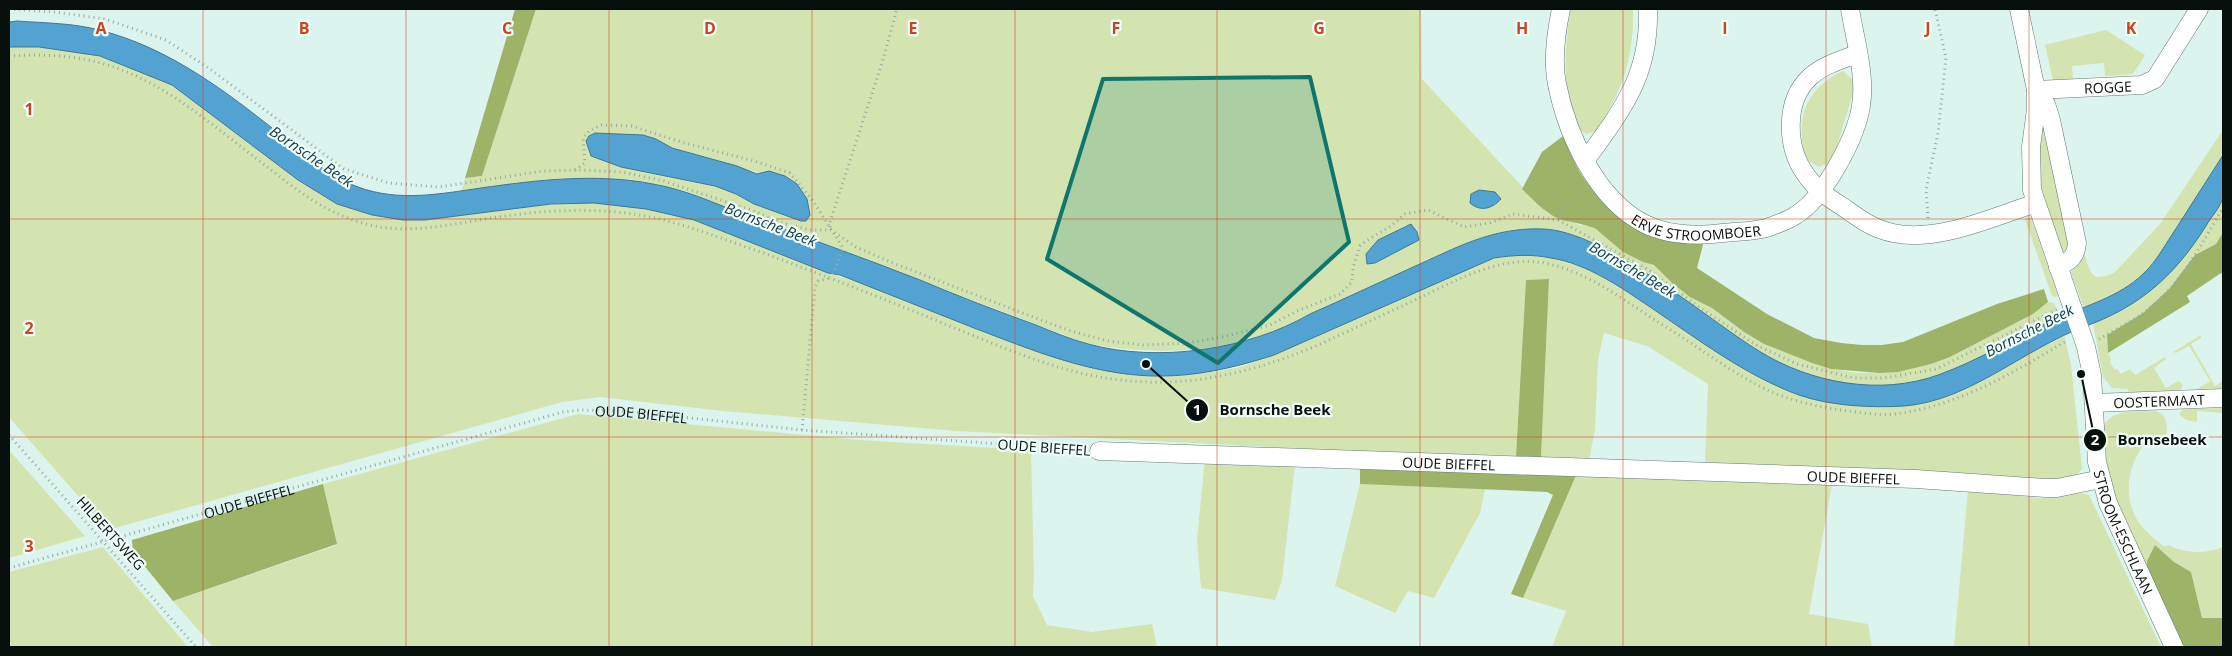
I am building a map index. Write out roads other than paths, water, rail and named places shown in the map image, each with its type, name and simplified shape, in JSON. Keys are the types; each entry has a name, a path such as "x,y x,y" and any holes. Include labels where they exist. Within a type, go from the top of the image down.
{"street":[{"name":"ERVE STROOMBOER","path":"1561,9 1555,43 1557,83 1565,111 1585,161 1598,182 1623,208 1645,224 1670,232 1701,235 1770,227 1798,215 1821,191 1844,155 1855,129 1861,106 1862,84 1850,9"},
{"path":"1585,161 1621,112 1635,87 1644,56 1649,27 1648,9"},
{"name":"STROOM-ESCHLAAN","path":"2019,9 2036,90 2030,174 2036,203 2084,340 2092,375 2097,462 2101,480 2108,503 2174,647"},
{"name":"ROGGE","path":"2036,90 2142,85 2155,79 2199,9"},
{"path":"1857,54 1836,61 1816,72 1808,79 1793,106 1791,133 1797,160 1806,176 1821,191 1869,226 1894,234 1929,234 1951,230 2036,203"},
{"name":"STROOM-ESCHLAAN","path":"2036,90 2046,104 2051,120 2077,243 2077,252 2071,260 2058,267"},
{"name":"OOSTERMAAT","path":"2094,403 2223,398"},
{"name":"OUDE BIEFFEL","path":"1099,450 1916,479 2044,488 2057,488 2101,480"}],"water":[{"path":"9,22 69,25 99,30 123,37 167,56 228,95 322,168 345,182 373,192 419,195 524,182 589,178 653,184 703,198 1068,338 1115,350 1173,352 1202,350 1259,337 1475,240 1507,231 1543,229 1568,233 1595,244 1624,260 1654,278 1736,336 1779,362 1800,371 1846,383 1893,385 1916,381 1954,369 2043,325 2124,289 2143,274 2157,258 2223,155 2224,190 2219,207 2194,244 2169,274 2140,298 2124,309 2041,347 1975,384 1928,402 1904,406 1878,407 1837,404 1799,395 1760,378 1741,367 1603,277 1565,261 1530,255 1494,258 1259,360 1214,371 1152,376 1106,371 1039,352 840,275 828,273 694,220 646,209 594,203 551,204 425,220 403,220 372,215 337,204 298,180 172,85 100,56 39,47 9,47"},
{"path":"595,133 643,135 656,139 672,148 737,166 757,174 769,171 785,176 797,184 807,199 810,215 806,221 801,221 754,204 736,194 715,186 621,167 591,156 586,141 589,136"},
{"path":"1479,190 1495,192 1501,199 1490,207 1478,208 1470,203 1471,194"},
{"path":"1411,224 1417,232 1419,240 1375,263 1367,264 1366,254 1378,240"}],"place":[{"name":"Bornsche Beek","path":"1146,364"},
{"name":"Bornsebeek","path":"2081,374"}]}
